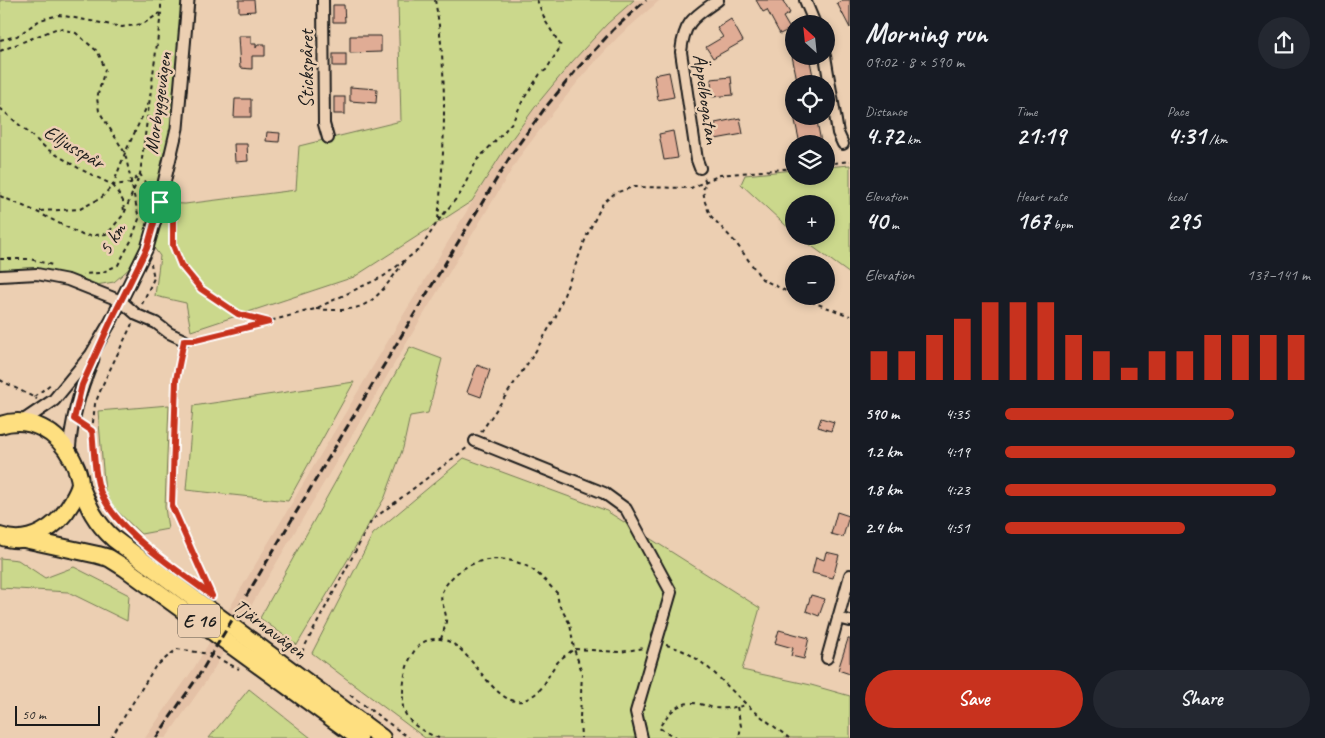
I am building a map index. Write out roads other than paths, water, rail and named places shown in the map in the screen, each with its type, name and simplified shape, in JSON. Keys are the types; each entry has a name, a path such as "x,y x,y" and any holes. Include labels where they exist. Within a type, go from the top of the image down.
{"highway":[{"name":"E 16","path":"8,422 51,433 69,453 77,469 80,486 67,512 60,520 44,531 8,539"},
{"name":"Tjärnavägen","path":"80,486 91,513 100,527 114,539 382,738"},
{"name":"Tjärnavägen","path":"8,539 109,558 126,568 359,738"}],"street":[{"name":"Morbyggevägen","path":"69,453 82,385 147,248 160,202 177,128 188,0"},
{"name":"Stickspåret","path":"323,0 324,124 328,138"},
{"name":"Äppelbogatan","path":"700,168 697,160 681,52 682,34 693,18 718,0"},
{"path":"805,0 811,15"},
{"path":"827,65 838,133 843,144"},
{"path":"0,276 37,274 68,280 121,301 137,315 156,323 169,333 184,340"},
{"name":"Morbyggevägen","path":"8,422 48,405 69,384 91,355 111,321"},
{"path":"475,441 604,493 626,510 671,592 636,712 642,738"},
{"path":"827,658 850,576"},
{"path":"838,618 850,621"}],"railway":[{"path":"156,738 201,672 513,152 545,108 578,68 613,30 646,0"}]}
